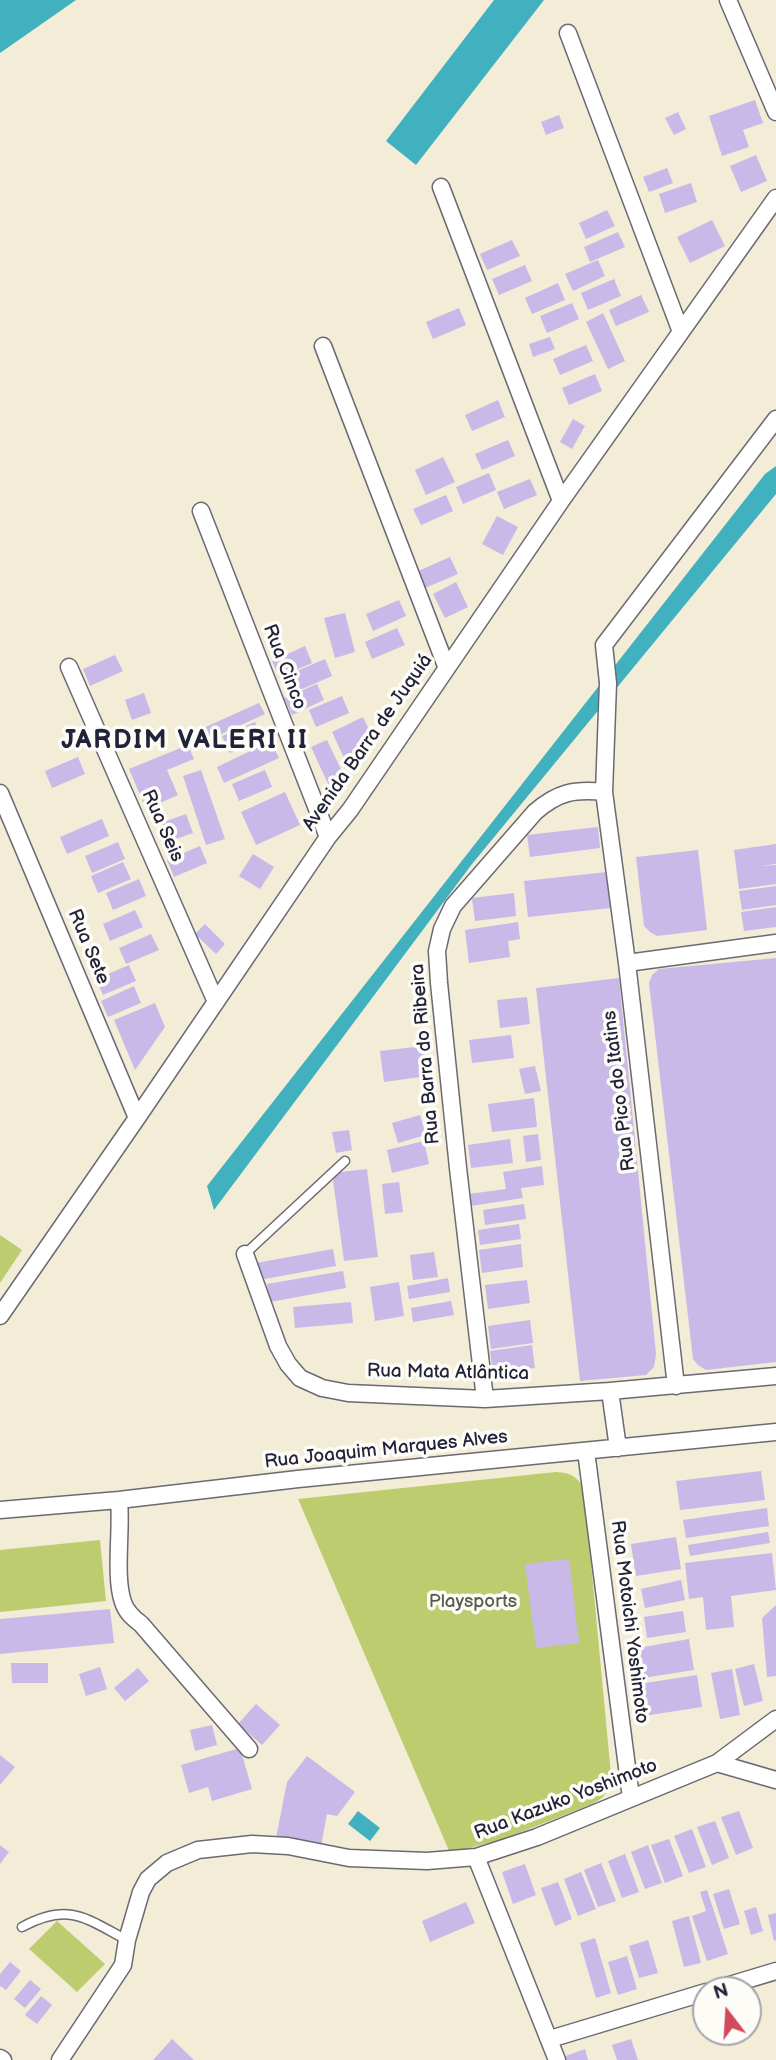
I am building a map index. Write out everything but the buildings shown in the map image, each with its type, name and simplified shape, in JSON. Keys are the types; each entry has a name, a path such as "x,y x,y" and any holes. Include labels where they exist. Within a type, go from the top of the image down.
{"street":[{"path":"728,0 776,112"},
{"path":"568,33 681,332"},
{"path":"441,187 561,501"},
{"name":"Avenida Barra de Juquiá","path":"0,1316 328,837 350,810 446,666 776,198"},
{"path":"323,346 446,666"},
{"name":"Rua Pico do Itatins","path":"676,1386 627,963 604,792 608,683 604,645 776,419"},
{"name":"Rua Cinco","path":"201,511 328,837"},
{"name":"Rua Seis","path":"69,667 216,1002"},
{"name":"Rua Barra do Ribeira","path":"485,1399 439,983 438,951 442,929 453,906 535,812 562,794 581,790 604,792"},
{"name":"Rua Sete","path":"0,793 137,1118"},
{"path":"627,963 776,943"},
{"name":"Rua Mata Atlântica","path":"245,1254 278,1346 288,1364 300,1378 322,1388 348,1393 485,1399 776,1376"},
{"path":"610,1391 618,1448"},
{"name":"Rua Joaquim Marques Alves","path":"0,1510 776,1432"},
{"name":"Rua Motoichi Yoshimoto","path":"586,1451 631,1798"},
{"path":"118,1500 120,1587 123,1604 249,1749"},
{"name":"Rua Kazuko Yoshimoto","path":"60,2060 123,1965 127,1940 141,1892 148,1879 167,1863 198,1850 270,1844 349,1858 427,1861 476,1857 537,1837 717,1763 776,1718"},
{"path":"717,1763 774,1777"},
{"path":"476,1857 557,2060"},
{"path":"550,2039 692,1996"}],"lane":[{"path":"245,1254 345,1161"},
{"path":"22,1927 39,1917 70,1913 127,1940"}],"green space":[{"path":"0,1235 22,1250 0,1283"},
{"name":"Playsports","path":"556,1472 573,1476 584,1488 611,1775 609,1785 603,1797 590,1805 503,1839 450,1853 298,1499"},
{"path":"100,1540 106,1601 0,1612 0,1550"},
{"path":"57,1921 105,1964 77,1992 29,1949"}],"water":[{"path":"0,0 76,0 0,53"},
{"path":"494,0 544,0 416,165 386,141"},
{"path":"776,466 776,494 472,864 214,1210 207,1186 765,474"},
{"path":"358,1811 380,1828 370,1841 348,1824"}],"district":[{"name":"JARDIM VALERI II","path":"185,741"}]}
